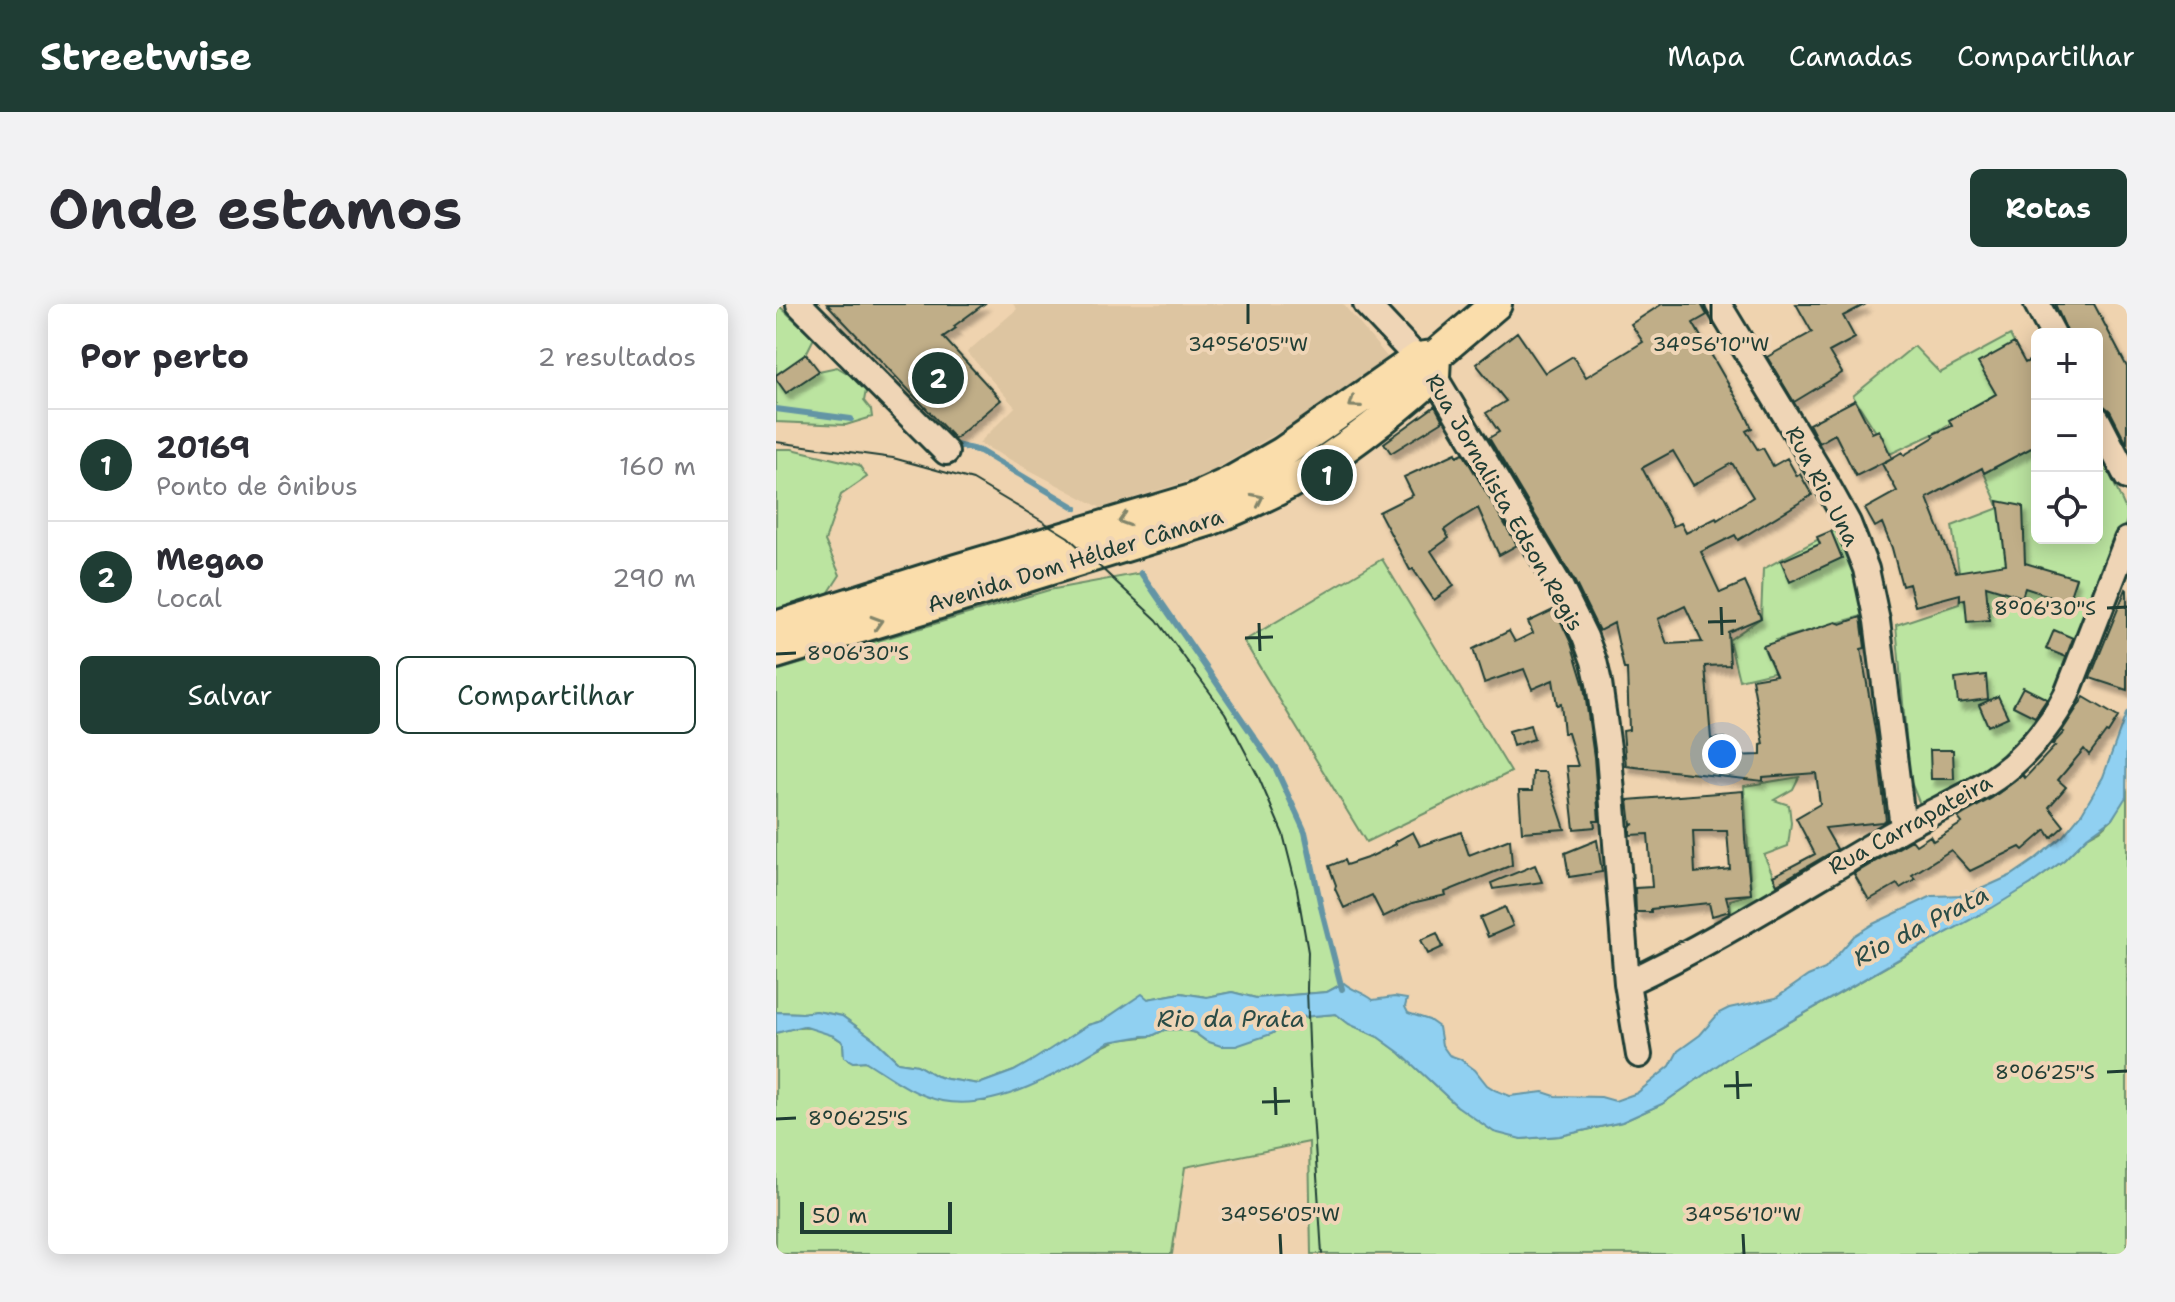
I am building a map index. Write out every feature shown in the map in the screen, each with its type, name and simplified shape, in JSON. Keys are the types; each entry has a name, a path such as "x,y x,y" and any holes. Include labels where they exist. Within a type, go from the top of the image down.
{"main road":[{"path":"1429,363 1496,304"},
{"name":"Avenida Dom Hélder Câmara","path":"776,627 1192,500 1282,453 1429,363"},
{"name":"Avenida Dom Hélder Câmara","path":"776,653 1210,520 1291,482 1326,461 1429,363"}],"street":[{"path":"799,304 946,452"},
{"name":"Rua Jornalista Edson Regis","path":"1366,304 1429,363 1561,588 1594,661 1609,755 1627,983 1639,1055"},
{"name":"Rua Rio Una","path":"1718,304 1822,476 1848,523 1866,569 1877,621 1903,827"},
{"path":"2037,304 2050,328"},
{"path":"2103,431 2127,477"},
{"name":"Rua Carrapateira","path":"1627,983 1674,961 1903,827 1985,784 2009,767 2049,726 2067,694 2127,540"}],"shaded area":[{"path":"1013,304 1343,304 1388,358 1291,425 1204,476 1101,508 979,443 1015,407 967,352 1017,309"}],"green space":[{"path":"777,304 814,338 806,354 776,375"},
{"path":"2010,335 2014,343 1979,363 1996,394 1933,434 1890,454 1853,396 1914,346 1940,373"},
{"path":"837,367 867,385 864,401 872,417 846,425 776,422 776,379 786,393 819,371"},
{"path":"2031,448 2031,544 2103,544 2103,459 2127,512 2127,520 2054,707 1983,780 1921,807 1910,780 1896,625 1959,604 1961,585 1952,526 1999,508 1984,473"},
{"path":"776,449 792,449 859,465 867,477 841,495 825,541 840,575 822,603 776,617"},
{"path":"1843,526 1869,614 1776,640 1786,669 1739,680 1729,640 1761,618 1763,569"},
{"path":"1382,559 1511,772 1366,842 1244,641"},
{"path":"1141,573 1276,769 1305,832 1341,984 1327,992 1256,998 1232,992 1207,997 1181,993 1148,999 1088,1025 1014,1071 979,1084 947,1079 917,1065 898,1062 874,1039 842,1016 816,1011 776,1012 776,671 1049,590"},
{"path":"1799,777 1793,789 1774,800 1789,805 1791,823 1788,846 1764,855 1781,893 1732,920 1730,900 1751,894 1744,786"},
{"path":"2127,792 2127,1254 1311,1254 1309,1142 1185,1167 1172,1254 776,1254 776,1033 794,1028 819,1030 843,1042 844,1057 853,1062 865,1061 943,1101 985,1101 1117,1040 1181,1029 1195,1033 1206,1041 1271,1034 1301,1017 1336,1014 1400,1053 1457,1106 1521,1139 1560,1136 1622,1122 1662,1104 1732,1055 2031,884 2112,819"}],"water":[{"name":"Rio da Prata","path":"2127,711 2126,797 2112,819 2087,837 2064,860 1992,908 1732,1055 1662,1104 1622,1122 1560,1136 1521,1139 1494,1132 1457,1106 1400,1053 1336,1014 1301,1017 1271,1034 1236,1046 1221,1046 1181,1029 1109,1042 1029,1086 1007,1095 963,1103 931,1098 865,1061 853,1062 844,1057 843,1042 834,1036 803,1026 776,1033 776,1012 816,1011 842,1016 874,1039 898,1062 917,1065 947,1079 979,1084 1014,1071 1088,1025 1102,1021 1142,994 1148,999 1181,993 1207,997 1232,992 1256,998 1327,992 1344,983 1373,1000 1407,999 1405,1007 1408,1013 1439,1027 1442,1045 1449,1055 1475,1070 1495,1090 1510,1096 1543,1092 1555,1096 1601,1097 1615,1101 1637,1093 1670,1066 1678,1051 1700,1035 1719,1013 1776,998 1808,976 1825,969 1854,936 1873,924 1932,896 1964,895 1981,889 2012,875 2034,860 2063,836 2082,813 2103,777"}],"building":[{"path":"827,304 984,304 943,337 1001,400 955,439"},
{"path":"1662,304 1701,304 1707,315 1693,323 1745,413 1752,428 1746,431 1758,450 1763,448 1773,466 1787,458 1812,495 1738,540 1735,535 1701,552 1720,593 1745,582 1761,618 1728,632 1730,665 1705,666 1711,739 1725,738 1727,756 1761,755 1761,745 1764,744 1752,679 1776,675 1763,646 1861,617 1865,648 1861,649 1886,820 1825,828 1837,849 1777,884 1773,876 1815,854 1796,818 1820,804 1816,773 1763,777 1763,781 1626,766 1623,731 1629,730 1627,669 1624,669 1614,623 1599,631 1574,580 1489,438 1499,432 1486,413 1506,401 1476,364 1517,332 1545,373 1573,356 1586,377 1643,342 1631,324","holes":["1673,451 1693,485 1732,463 1753,497 1717,520 1686,533 1681,523 1673,526 1642,468","1685,606 1702,642 1667,644 1658,619"]},
{"path":"1796,304 1866,304 1843,316 1855,338 1829,352 1842,373 1794,402 1767,357 1812,332"},
{"path":"2055,304 2094,304 2127,367 2127,444 2110,411 2103,406 2103,328 2065,328"},
{"path":"2014,343 2025,363 2031,360 2031,448 1984,473 1982,468 1927,498 1956,572 2006,564 1998,501 2023,506 2025,563 2076,578 2068,602 2025,588 2022,597 1986,586 1989,620 1967,622 1965,599 1960,600 1960,594 1915,606 1909,584 1902,586 1882,523 1875,527 1865,509 1897,491 1882,464 1902,452 1904,455 1934,437 1933,434 1952,426 1949,420 1996,394 1978,363"},
{"path":"806,354 819,371 786,393 776,375"},
{"path":"1855,400 1872,433 1879,430 1892,458 1856,476 1835,434 1819,443 1809,424"},
{"path":"1435,406 1443,421 1391,453 1384,443"},
{"path":"1456,453 1457,456 1463,453 1517,545 1499,555 1478,508 1458,520 1444,530 1449,538 1431,551 1454,586 1434,600 1413,569 1410,570 1379,512 1413,495 1404,477"},
{"path":"1831,531 1842,558 1790,582 1781,561 1820,544 1817,537"},
{"path":"2127,590 2127,690 2090,678"},
{"path":"1555,609 1571,643 1584,686 1599,821 1594,821 1595,827 1574,829 1567,766 1578,766 1568,733 1564,733 1561,704 1557,705 1553,680 1532,689 1524,669 1484,683 1473,649 1509,631 1515,642 1533,633 1528,622"},
{"path":"2054,630 2073,638 2066,657 2046,649"},
{"path":"1986,675 1988,699 1958,703 1955,679"},
{"path":"2023,687 2047,699 2035,717 2013,706"},
{"path":"1998,696 2008,717 1988,726 1979,705"},
{"path":"2084,697 2118,717 2089,755 2084,749 2058,780 2066,787 2049,807 2064,826 2051,838 2046,830 2023,850 2020,847 1970,871 1951,850 1912,875 1915,879 1900,888 1897,884 1869,900 1854,874 1912,840 1916,845 1930,836 1933,841 1962,823 1958,818 2023,775 2025,778 2055,746 2052,745 2064,732"},
{"path":"1530,725 1534,739 1513,746 1509,731"},
{"path":"1930,750 1953,750 1954,779 1931,779"},
{"path":"1533,772 1546,772 1565,829 1522,832 1519,791 1532,791"},
{"path":"1743,791 1751,894 1726,896 1730,911 1712,916 1709,903 1636,912 1635,888 1652,887 1648,834 1630,835 1630,826 1634,824 1631,825 1628,800","holes":["1693,831 1727,831 1730,869 1695,873"]},
{"path":"1413,832 1420,846 1461,832 1469,855 1510,839 1512,865 1445,892 1446,895 1412,903 1383,917 1372,895 1344,908 1329,866 1344,860 1346,865 1370,857"},
{"path":"1597,840 1602,872 1569,877 1565,853"},
{"path":"1535,865 1542,882 1493,889 1491,883"},
{"path":"1505,907 1513,926 1488,937 1480,918"},
{"path":"1437,933 1443,947 1428,954 1421,940"}],"waterway":[{"path":"776,409 851,419"},
{"path":"956,445 980,451 1076,508"},
{"path":"1141,573 1276,769 1305,832 1342,989"}],"tram line":[{"path":"776,442 893,458 973,480 1042,521 1068,537 1157,620 1225,713 1258,776 1283,834 1297,889 1308,952 1310,1067 1322,1254"}],"place":[{"name":"Megao","path":"938,378"},
{"name":"20169","path":"1327,475"}]}
